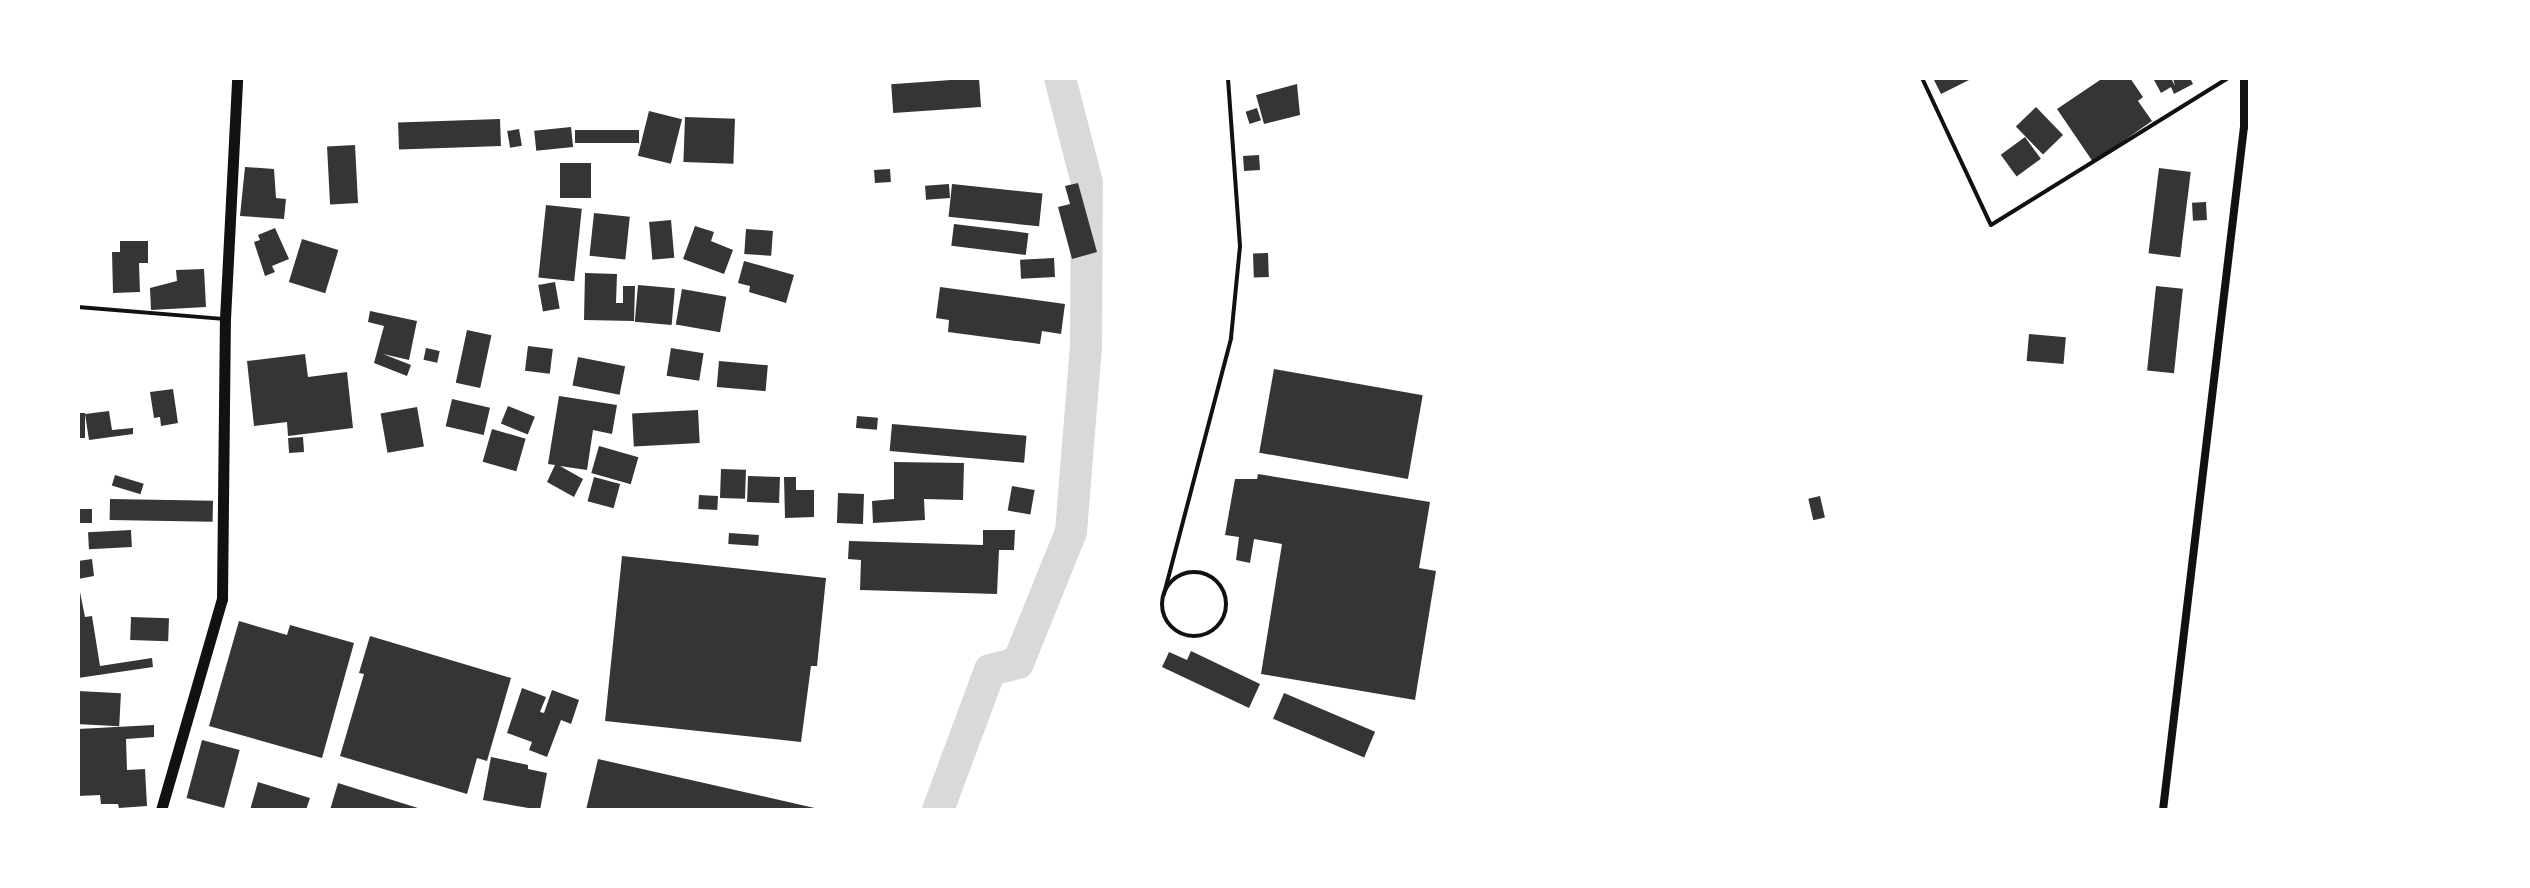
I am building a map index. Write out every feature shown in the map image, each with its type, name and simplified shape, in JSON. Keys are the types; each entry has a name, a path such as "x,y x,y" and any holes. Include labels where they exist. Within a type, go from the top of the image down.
{"main road":[{"path":"161,810 222,599 225,319 237,78"}],"street":[{"path":"2163,810 2244,127 2244,78"}],"lane":[{"path":"1164,594 1175,578 1185,573 1206,574 1223,589 1226,611 1218,626 1209,633 1187,635 1171,626 1165,616 1164,594 1231,338 1240,246 1228,78"},
{"path":"1922,78 1991,225 2228,78"},
{"path":"78,307 225,319"}],"building":[{"path":"979,78 981,107 893,113 891,84"},
{"path":"1933,78 1973,78 1941,94"},
{"path":"2103,78 2130,78 2143,97 2138,101 2152,121 2093,162 2057,109"},
{"path":"2153,78 2171,78 2175,86 2173,78 2190,78 2193,84 2174,94 2171,87 2161,93"},
{"path":"1297,84 1300,115 1264,124 1256,95"},
{"path":"2036,107 2063,135 2043,155 2016,126"},
{"path":"1257,108 1261,120 1250,124 1246,112"},
{"path":"649,111 682,119 671,164 638,156"},
{"path":"685,117 735,119 733,164 683,162"},
{"path":"500,119 501,146 399,150 398,123"},
{"path":"571,127 573,147 536,151 534,131"},
{"path":"519,129 522,146 510,148 507,131"},
{"path":"575,130 639,130 639,143 575,143"},
{"path":"2025,137 2041,159 2017,176 2001,155"},
{"path":"355,145 358,203 330,204 327,146"},
{"path":"1259,155 1260,170 1244,171 1243,156"},
{"path":"560,163 591,163 591,198 560,198"},
{"path":"245,167 274,169 276,198 286,199 284,219 240,216"},
{"path":"2159,168 2191,172 2180,257 2149,253"},
{"path":"890,169 891,182 875,183 874,170"},
{"path":"1078,183 1097,252 1072,259 1058,207 1070,204 1065,186"},
{"path":"949,184 950,198 926,200 925,186"},
{"path":"952,184 1043,194 1039,226 949,217"},
{"path":"2206,202 2207,220 2193,221 2192,203"},
{"path":"546,205 582,209 574,281 538,278"},
{"path":"594,213 630,217 625,260 590,256"},
{"path":"671,220 674,258 652,260 649,222"},
{"path":"954,224 1028,233 1026,255 951,246"},
{"path":"695,226 714,232 711,241 733,250 724,274 683,259"},
{"path":"275,228 289,259 272,266 275,272 265,276 254,242 260,240 258,235"},
{"path":"746,229 773,231 771,256 744,254"},
{"path":"302,239 338,250 325,293 289,282"},
{"path":"120,241 148,241 148,263 139,263 140,292 113,293 112,252 120,252"},
{"path":"1268,253 1269,277 1254,278 1253,254"},
{"path":"1054,258 1055,277 1021,279 1020,260"},
{"path":"744,261 794,275 786,303 749,292 750,286 738,283"},
{"path":"204,269 206,307 151,310 150,288 177,281 176,270"},
{"path":"585,273 617,274 616,303 623,303 623,286 635,286 634,321 584,320"},
{"path":"555,282 560,309 543,312 538,285"},
{"path":"638,285 675,288 672,325 635,322"},
{"path":"2156,286 2183,289 2174,373 2147,371"},
{"path":"940,287 1065,304 1061,334 1042,331 1040,344 948,332 949,320 936,318"},
{"path":"682,289 726,297 720,332 676,324"},
{"path":"370,311 417,321 409,360 383,354 411,365 407,376 374,363 384,326 368,322"},
{"path":"467,330 491,335 480,388 456,383"},
{"path":"2029,334 2066,337 2064,364 2027,361"},
{"path":"528,346 553,349 550,374 525,371"},
{"path":"426,348 440,351 437,363 424,360"},
{"path":"671,348 704,353 699,381 667,376"},
{"path":"305,354 308,377 347,372 353,428 288,436 287,422 254,426 247,361"},
{"path":"578,357 625,366 620,395 572,385"},
{"path":"719,361 768,365 766,391 717,387"},
{"path":"1274,369 1423,395 1408,479 1259,453"},
{"path":"173,389 178,423 161,426 160,417 154,418 150,392"},
{"path":"559,396 617,405 612,434 593,430 587,470 560,466 583,479 574,497 547,482 555,465 548,464"},
{"path":"452,399 490,408 484,435 446,426"},
{"path":"508,406 535,417 528,434 501,424"},
{"path":"417,407 424,446 388,453 381,413"},
{"path":"698,410 700,443 634,446 632,413"},
{"path":"109,411 112,430 133,428 133,434 89,440 85,414"},
{"path":"78,413 85,413 85,438 78,438"},
{"path":"857,416 878,418 877,430 856,428"},
{"path":"892,424 1026,436 1024,463 890,451"},
{"path":"492,429 526,439 516,471 483,462"},
{"path":"303,437 304,452 289,453 288,438"},
{"path":"599,446 638,457 631,484 591,473"},
{"path":"894,462 964,463 963,500 924,499 925,520 873,523 872,501 894,499"},
{"path":"721,469 746,470 745,499 720,498"},
{"path":"1258,474 1430,502 1419,568 1436,571 1415,700 1261,674 1282,544 1254,539 1250,563 1236,560 1239,537 1225,535 1235,479 1257,479"},
{"path":"115,475 144,484 140,494 112,486"},
{"path":"748,476 780,477 779,503 747,502"},
{"path":"594,477 620,484 614,508 588,501"},
{"path":"784,477 796,477 796,490 814,490 814,517 785,518"},
{"path":"1012,486 1035,490 1030,515 1008,511"},
{"path":"838,493 864,494 863,524 837,523"},
{"path":"699,495 718,496 717,510 698,509"},
{"path":"1820,496 1825,517 1813,520 1808,499"},
{"path":"110,499 213,501 213,522 110,520"},
{"path":"78,509 92,509 92,523 78,523"},
{"path":"131,530 132,547 89,549 88,532"},
{"path":"983,530 1015,530 1014,550 999,550 997,594 860,590 861,560 848,559 849,541 983,545"},
{"path":"729,533 759,535 758,546 728,544"},
{"path":"622,556 826,578 817,666 811,666 801,742 605,721"},
{"path":"92,559 94,576 78,579 78,561"},
{"path":"78,582 85,617 92,616 100,666 152,658 153,667 78,678"},
{"path":"131,617 169,618 168,641 130,640"},
{"path":"239,621 287,635 290,625 354,643 322,758 209,726"},
{"path":"370,636 511,678 487,761 477,758 467,794 340,756 364,674 359,673"},
{"path":"1191,651 1260,684 1249,708 1162,667 1169,652 1187,660"},
{"path":"522,688 546,697 540,712 544,713 552,690 579,700 571,724 561,720 547,757 529,750 532,742 507,733"},
{"path":"78,691 121,693 119,726 78,724"},
{"path":"1284,693 1375,732 1364,757 1273,719"},
{"path":"154,725 154,737 126,739 127,770 145,769 147,806 119,808 118,804 101,804 100,795 78,796 78,729"},
{"path":"202,740 240,750 224,808 186,798"},
{"path":"491,757 528,765 528,769 547,773 540,810 483,800"},
{"path":"598,759 819,809 819,810 586,810"},
{"path":"258,782 310,798 306,810 250,810"},
{"path":"338,783 421,809 421,810 330,810"}],"waterway":[{"path":"938,810 990,670 1018,663 1071,532 1086,347 1087,183 1060,78"}]}
